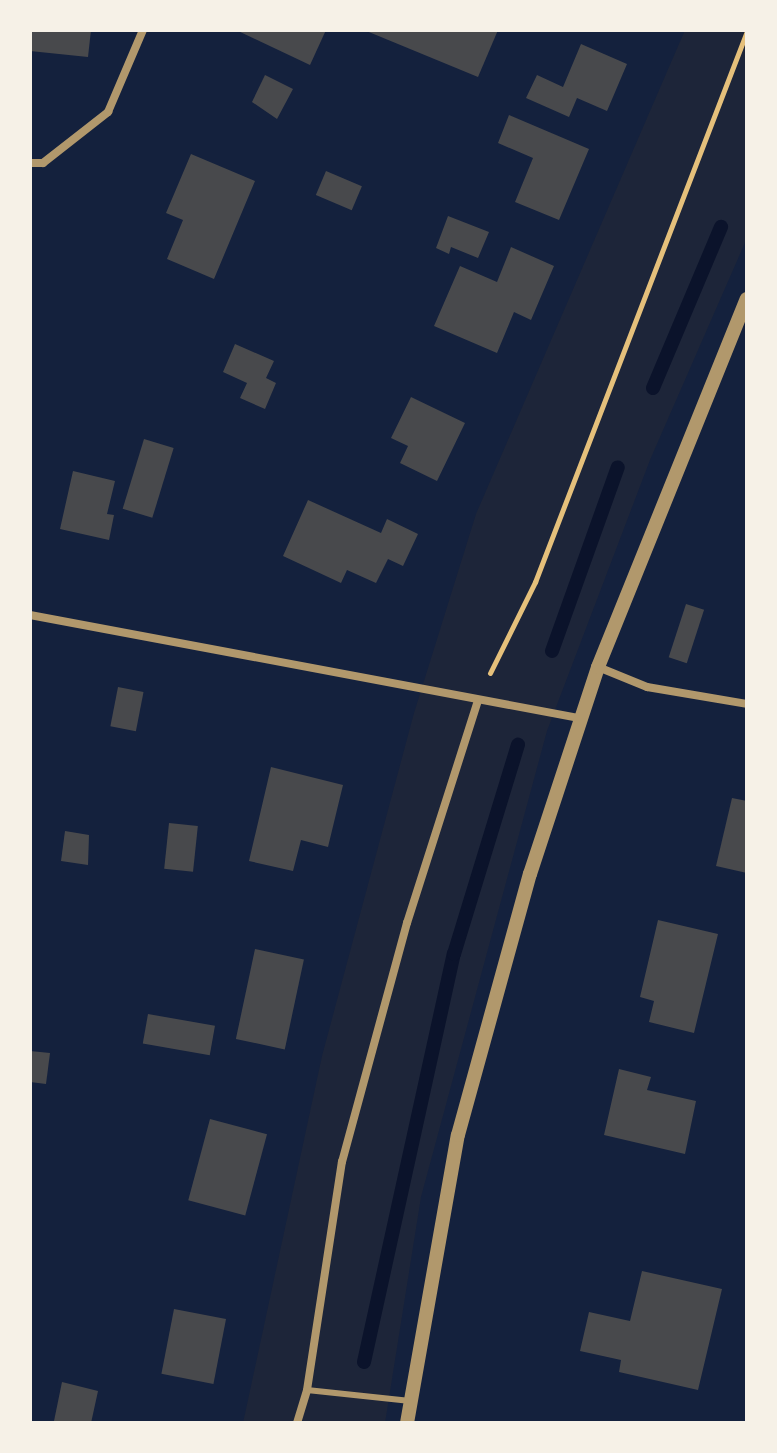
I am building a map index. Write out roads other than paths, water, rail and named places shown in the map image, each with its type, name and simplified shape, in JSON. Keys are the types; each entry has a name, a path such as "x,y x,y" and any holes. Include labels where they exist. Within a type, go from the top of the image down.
{"street":[{"path":"30,163 43,163 108,112 143,30"},
{"path":"407,1423 458,1135 579,718 747,299"},
{"path":"30,615 579,718"},
{"path":"598,667 647,687 747,704"},
{"path":"297,1423 307,1390 342,1162 407,923 478,700"}],"lane":[{"path":"307,1390 410,1401"}],"waterway":[{"path":"653,388 721,227"},
{"path":"552,651 618,467"},
{"path":"364,1362 454,954 518,745"}]}
